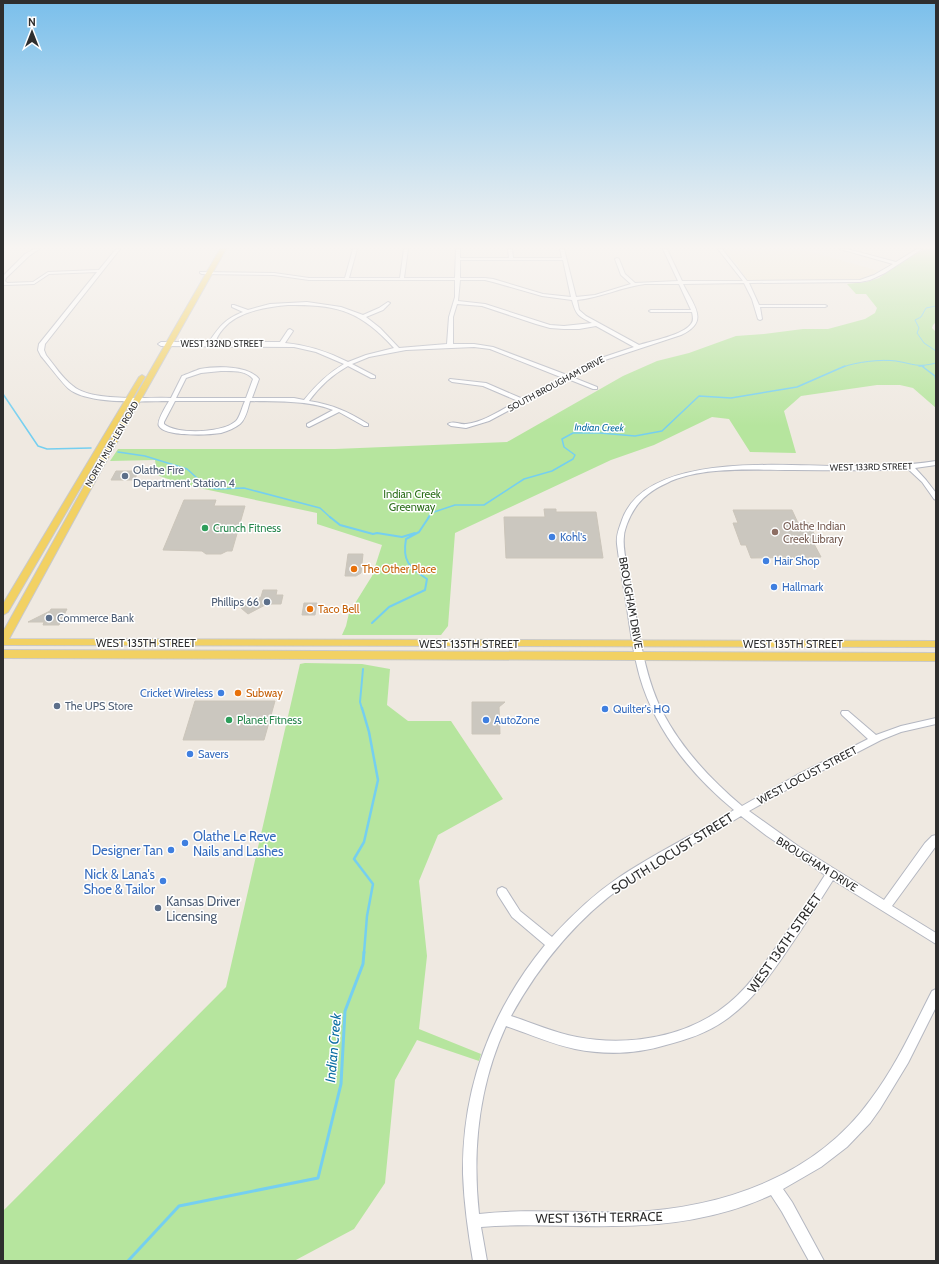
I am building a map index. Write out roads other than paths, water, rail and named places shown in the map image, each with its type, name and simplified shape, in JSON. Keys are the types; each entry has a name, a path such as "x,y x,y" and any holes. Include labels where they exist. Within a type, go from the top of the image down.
{"main road":[{"name":"NORTH MUR-LEN ROAD","path":"3,642 133,400 186,308"},
{"name":"NORTH MUR-LEN ROAD","path":"3,612 133,400"},
{"name":"WEST 135TH STREET","path":"3,642 936,644"},
{"name":"WEST 135TH STREET","path":"3,654 936,657"}],"street":[{"path":"70,308 43,341 41,350 44,356 68,386 75,391 98,398 133,400 280,399 306,401 338,410 366,425"},
{"path":"239,308 248,312"},
{"path":"211,344 224,325 236,316 268,308"},
{"path":"338,308 344,309 363,317 382,332 397,349"},
{"path":"363,317 382,308"},
{"path":"450,346 451,317 454,308"},
{"path":"491,308 532,323 548,326 573,328 596,324"},
{"path":"575,308 579,313 596,324 638,347"},
{"path":"652,311 694,311 693,308"},
{"path":"758,308 760,319"},
{"name":"SOUTH BROUGHAM DRIVE","path":"451,424 466,426 482,422 600,360 688,330 696,321 694,311"},
{"path":"282,344 290,331"},
{"name":"WEST 132ND STREET","path":"165,344 282,344 306,346 373,377"},
{"path":"306,401 312,392 329,375 347,364 377,353 417,346 478,346 496,349 595,388"},
{"path":"200,371 244,371 254,376 256,379 240,421 229,428 220,431 172,432 163,428 160,425 173,399 184,377 200,371"},
{"path":"452,380 484,384 523,401"},
{"path":"309,425 338,410"},
{"name":"WEST 133RD STREET","path":"806,468 910,467 936,463"},
{"path":"910,467 924,481 936,498"},
{"name":"BROUGHAM DRIVE","path":"806,468 733,468 704,471 681,476 665,482 638,499 625,517 620,535 636,644 657,711 673,739 691,763 708,781 740,811 769,833 936,939"},
{"path":"846,713 875,740"},
{"name":"WEST LOCUST STREET","path":"740,811 891,732 936,721"},
{"name":"SOUTH LOCUST STREET","path":"480,1261 470,1189 470,1145 474,1108 484,1067 504,1020 528,976 552,944 588,907 620,882 740,811"},
{"path":"886,906 929,846 936,840"},
{"name":"WEST 136TH STREET","path":"504,1020 576,1043 613,1047 648,1044 682,1036 698,1029 728,1012 753,988 832,873"},
{"path":"502,892 516,914 552,944"},
{"name":"WEST 136TH TERRACE","path":"474,1221 500,1218 660,1218 713,1209 774,1187 811,1166 835,1147 864,1118 888,1084 936,995"},
{"path":"774,1187 817,1261"}],"waterway":[{"name":"Indian Creek","path":"926,308 921,317 915,320 919,328 917,333 924,343 936,351"},
{"name":"Indian Creek","path":"843,367 862,362 883,360 920,365 936,363"},
{"name":"Indian Creek","path":"428,518 431,513 455,505 484,505 524,479 552,471 573,459 575,455 564,447 562,439 573,433 600,433 635,436 662,431 699,396 731,398 797,387 845,366"},
{"name":"Indian Creek","path":"919,366 924,366"},
{"path":"923,367 935,376 936,381"},
{"path":"3,394 38,446 47,449 91,448"},
{"path":"118,452 145,456 187,469 207,487 217,489 244,488 320,508 331,518"},
{"path":"330,517 340,525 373,534 377,533 402,537 415,533"},
{"name":"Indian Creek","path":"372,623 389,607 425,590 427,579 408,563 405,547 406,539 419,532 429,517"},
{"name":"Indian Creek","path":"362,709 360,702 363,669"},
{"name":"Indian Creek","path":"362,708 369,732 378,780 364,842 354,859 373,884 367,916 364,953"},
{"name":"Indian Creek","path":"128,1261 179,1206 318,1178 341,1084 345,1011 363,964 364,952"}],"place":[{"name":"Olathe Fire Department Station 4","path":"125,476"},
{"name":"Crunch Fitness","path":"205,528"},
{"name":"Olathe Indian Creek Library","path":"775,532"},
{"name":"Kohl's","path":"552,537"},
{"name":"Hair Shop","path":"766,561"},
{"name":"The Other Place","path":"354,569"},
{"name":"Hallmark","path":"774,587"},
{"name":"Phillips 66","path":"267,602"},
{"name":"Taco Bell","path":"310,609"},
{"name":"Commerce Bank","path":"49,618"},
{"name":"Cricket Wireless","path":"221,693"},
{"name":"Subway","path":"238,693"},
{"name":"The UPS Store","path":"57,706"},
{"name":"Quilter's HQ","path":"605,709"},
{"name":"Planet Fitness","path":"229,720"},
{"name":"AutoZone","path":"486,720"},
{"name":"Savers","path":"190,754"},
{"name":"Olathe Le Reve Nails and Lashes","path":"185,843"},
{"name":"Designer Tan","path":"171,850"},
{"name":"Nick & Lana's Shoe & Tailor","path":"163,881"},
{"name":"Kansas Driver Licensing","path":"158,908"}],"park label":[{"name":"Indian Creek Greenway","path":"412,500"}]}
